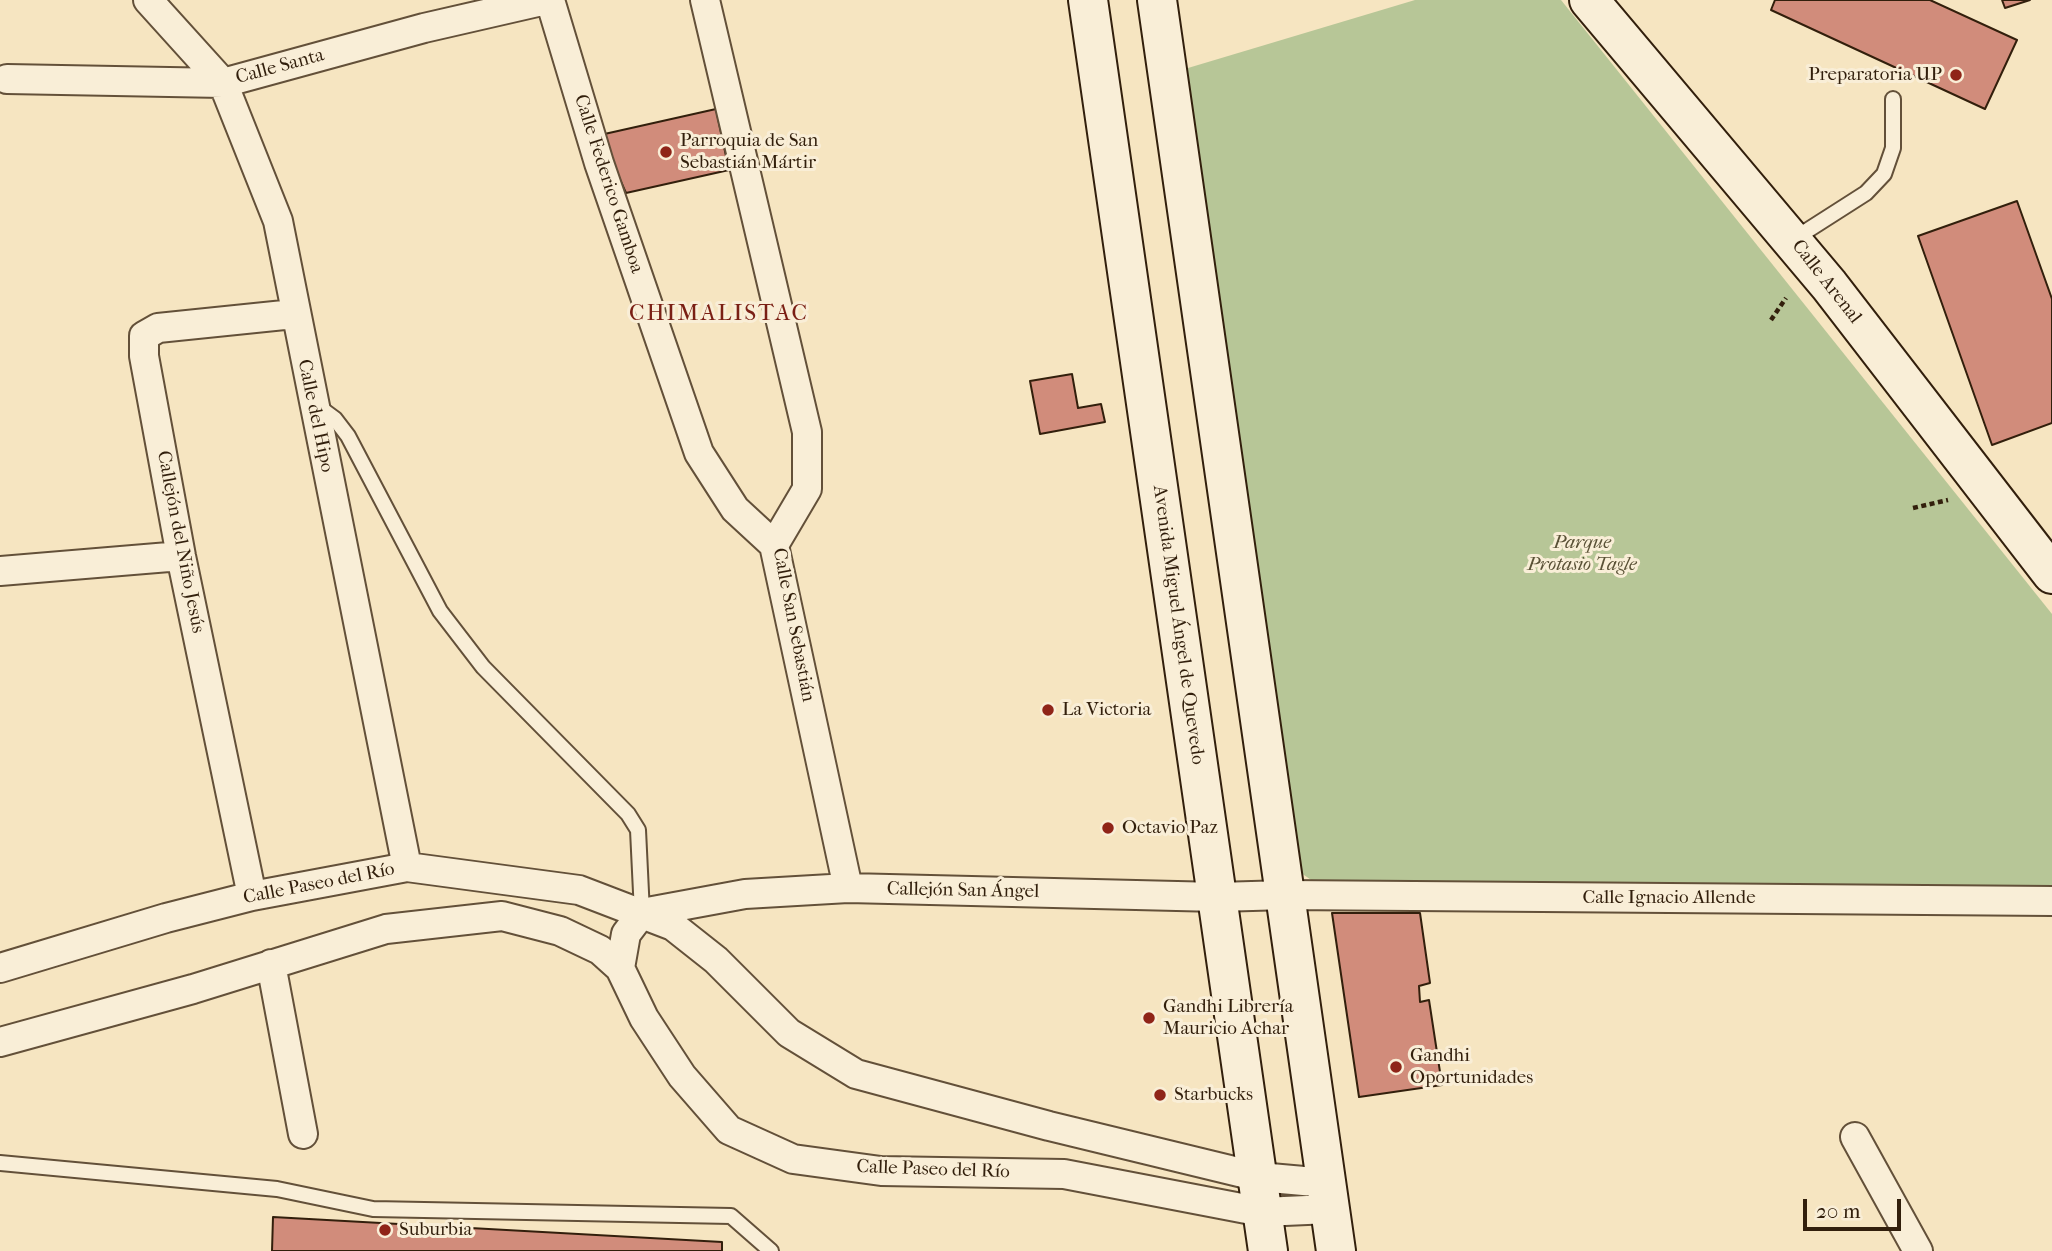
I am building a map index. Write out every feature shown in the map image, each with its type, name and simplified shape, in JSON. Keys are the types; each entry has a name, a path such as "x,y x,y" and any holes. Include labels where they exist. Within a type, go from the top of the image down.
{"main road":[{"name":"Avenida Miguel Ángel de Quevedo","path":"1088,0 1268,1251"},
{"path":"1157,0 1336,1251"},
{"name":"Calle Arenal","path":"1589,0 1793,240 2052,574"}],"street":[{"name":"Calle del Hipo","path":"148,0 223,83 278,221 294,314 407,867"},
{"name":"Calle Santa","path":"7,79 223,83 424,29 548,0"},
{"name":"Calle Federico Gamboa","path":"548,0 599,163 699,453 735,509 774,545"},
{"name":"Calle San Sebastián","path":"705,0 807,432 807,489 774,545 848,888"},
{"name":"Callejón del Niño Jesús","path":"252,896 181,556 145,356 144,336 158,328 294,314"},
{"path":"0,571 181,556"},
{"name":"Calle Paseo del Río","path":"0,968 166,918 252,896 407,867 579,890 673,926 716,960 789,1033 856,1074 1097,1139 1261,1195"},
{"name":"Callejón San Ángel","path":"642,913 745,894 848,888 1218,897 1286,895"},
{"name":"Calle Ignacio Allende","path":"1286,895 2052,901"},
{"path":"620,968 626,934 642,913"},
{"name":"Calle Paseo del Río","path":"0,1042 58,1028 386,929 502,916 560,931 600,950 620,968 644,1018 682,1076 729,1130 793,1159 881,1171 1064,1174 1261,1195 1328,1196"},
{"path":"271,964 303,1134"},
{"path":"1855,1137 1918,1251"},
{"path":"1089,1177 1097,1139"}],"lane":[{"path":"1793,240 1866,193 1884,174 1893,148 1893,99"},
{"path":"312,402 335,419 348,436 440,611 482,667 628,814 638,830 642,913"},
{"path":"0,1163 277,1189 373,1209 731,1216 771,1251"}],"path":[{"path":"1771,320 1786,298"},
{"path":"1913,508 1948,500"}],"green space":[{"name":"Parque Protasio Tagle","path":"1415,0 1561,0 2052,614 2052,889 1314,882 1294,868 1178,71"}],"building":[{"name":"Preparatoria UP","path":"1775,0 1930,0 2017,40 1985,109 1771,10"},
{"path":"2002,0 2030,0 2005,8"},
{"name":"Parroquia de San Sebastián Mártir","path":"716,109 729,170 626,193 600,135"},
{"path":"2017,201 2052,299 2052,423 1992,445 1918,236"},
{"path":"1072,374 1078,408 1101,404 1105,422 1040,434 1030,381"},
{"path":"1332,913 1420,913 1430,983 1419,986 1420,1002 1429,1000 1442,1085 1359,1097"},
{"name":"Suburbia","path":"273,1217 722,1242 722,1251 272,1251"}],"place":[{"name":"Preparatoria UP","path":"1956,75"},
{"name":"Parroquia de San Sebastián Mártir","path":"666,152"},
{"name":"La Victoria","path":"1048,710"},
{"name":"Octavio Paz","path":"1108,828"},
{"name":"Gandhi Librería Mauricio Achar","path":"1149,1018"},
{"name":"Gandhi Oportunidades","path":"1396,1067"},
{"name":"Starbucks","path":"1160,1095"},
{"name":"Suburbia","path":"385,1230"}],"district":[{"name":"CHIMALISTAC","path":"719,314"}]}
